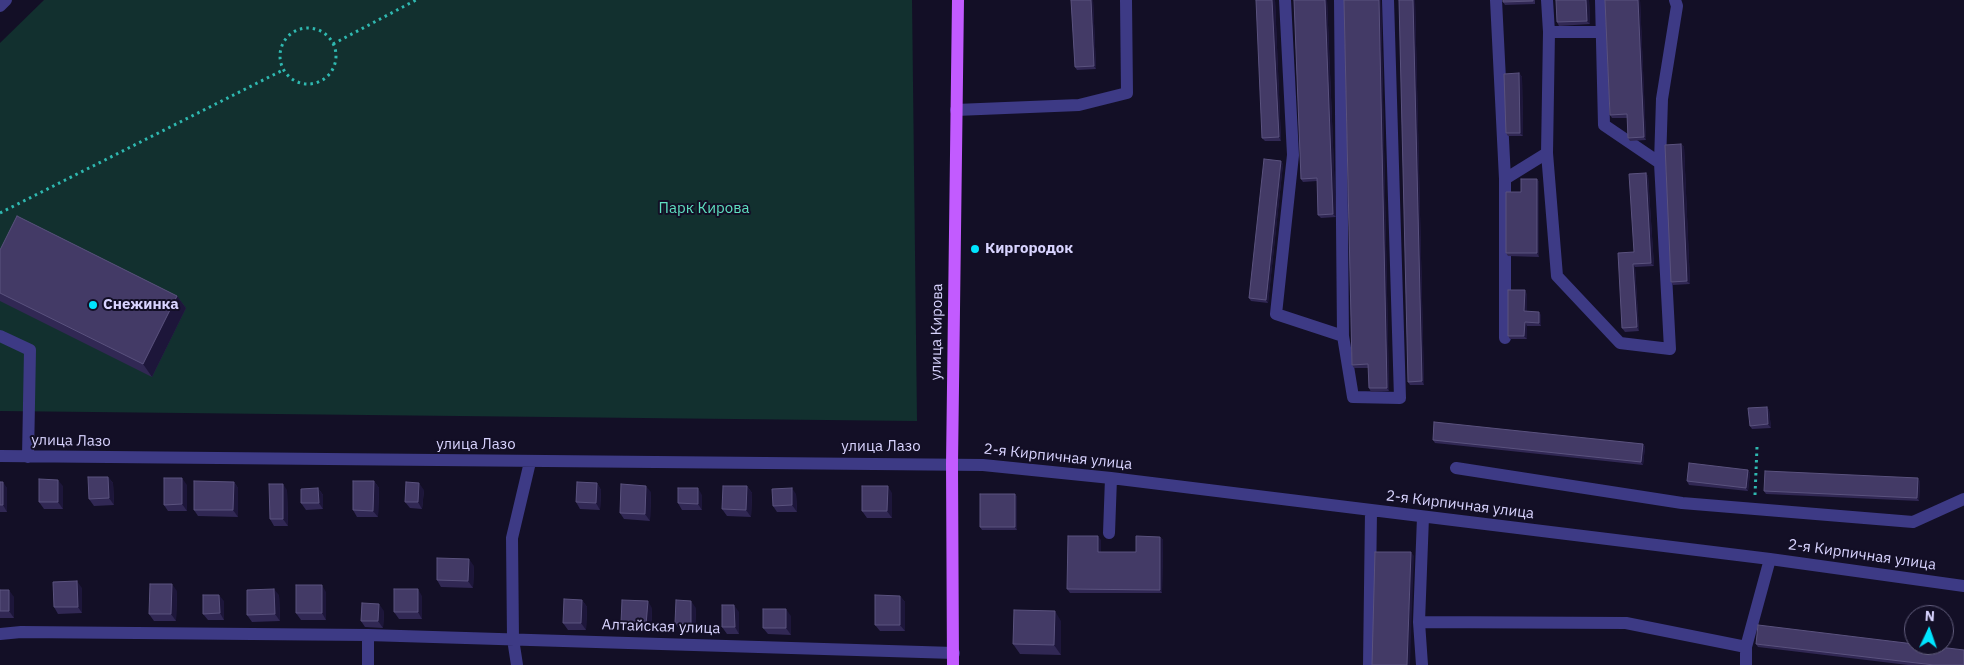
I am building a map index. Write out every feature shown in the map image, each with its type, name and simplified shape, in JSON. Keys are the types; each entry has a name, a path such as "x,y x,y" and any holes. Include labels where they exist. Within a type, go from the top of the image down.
{"main road":[{"name":"улица Кирова","path":"953,659 952,464 958,0"}],"street":[{"path":"0,6 6,0"},
{"path":"956,110 1079,105 1127,93 1126,0"},
{"path":"1285,0 1292,155 1276,314 1343,336"},
{"path":"1340,0 1343,336 1353,397 1400,398 1388,0"},
{"path":"1496,0 1505,179 1505,338"},
{"path":"1547,0 1549,32 1547,153 1557,276 1620,343 1670,349 1660,163 1662,99 1677,6 1675,0"},
{"path":"1601,0 1604,125 1660,163"},
{"path":"1549,32 1602,32"},
{"path":"1505,179 1547,153"},
{"path":"0,336 30,350 28,457"},
{"name":"улица Лазо","path":"0,456 530,462 952,464"},
{"path":"517,665 513,638 512,538 530,462"},
{"name":"2-я Кирпичная улица","path":"952,464 983,465 1111,478 1770,559 1964,586"},
{"path":"1456,468 1682,503 1913,522 1964,499"},
{"path":"1109,533 1111,478"},
{"path":"1369,665 1371,511"},
{"path":"1422,665 1419,622 1424,517"},
{"path":"1746,665 1746,647 1770,559"},
{"path":"1419,622 1626,623 1746,647"},
{"name":"Алтайская улица","path":"0,634 21,632 513,638 953,659"},
{"path":"368,635 368,665"}],"path":[{"path":"333,44 416,0"},
{"path":"301,28 317,29 324,33 333,44 336,53 333,69 322,80 306,84 298,82 291,79 283,70 279,59 282,43 293,32 301,28"},
{"path":"0,213 283,70"},
{"path":"1754,508 1757,447"}],"green space":[{"name":"Парк Кирова","path":"44,0 912,0 917,421 0,411 0,43"}],"building":[{"path":"1071,0 1091,0 1094,66 1075,67"},
{"path":"1256,0 1272,0 1279,137 1262,138"},
{"path":"1294,0 1325,0 1333,214 1318,215 1317,178 1301,179"},
{"path":"1344,0 1379,0 1387,388 1369,388 1368,364 1352,365"},
{"path":"1399,0 1413,0 1422,381 1408,382"},
{"path":"1503,0 1533,0 1533,1 1503,2"},
{"path":"1556,0 1586,0 1587,21 1557,22"},
{"path":"1605,0 1638,0 1644,137 1628,138 1627,114 1610,115"},
{"path":"1519,73 1520,133 1506,133 1504,74"},
{"path":"1681,144 1687,281 1671,282 1665,145"},
{"path":"1264,159 1281,161 1266,300 1249,298"},
{"path":"1646,173 1651,263 1633,264 1637,327 1622,328 1618,253 1634,252 1629,174"},
{"path":"1521,179 1537,179 1537,253 1506,253 1506,192 1521,192"},
{"name":"Снежинка","path":"17,216 177,296 143,364 0,293 0,250"},
{"path":"1508,290 1525,290 1524,311 1539,312 1539,323 1525,322 1524,336 1508,336"},
{"path":"1767,407 1768,424 1750,426 1748,408"},
{"path":"1434,422 1643,444 1641,462 1433,440"},
{"path":"1689,463 1748,470 1746,488 1687,481"},
{"path":"1765,471 1918,478 1917,498 1764,491"},
{"path":"88,477 108,477 109,498 89,499"},
{"path":"164,478 182,478 182,504 164,505"},
{"path":"39,479 58,480 58,502 39,502"},
{"path":"194,481 234,482 233,510 194,510"},
{"path":"353,481 374,481 373,511 353,510"},
{"path":"0,482 3,482 3,505 0,505"},
{"path":"406,482 419,483 418,502 405,502"},
{"path":"577,482 597,483 596,503 576,502"},
{"path":"269,484 283,484 283,519 270,519"},
{"path":"621,484 646,486 645,514 620,513"},
{"path":"723,486 747,486 746,510 722,509"},
{"path":"862,486 888,486 887,511 862,511"},
{"path":"318,488 319,503 301,503 301,489"},
{"path":"678,488 698,488 698,504 678,503"},
{"path":"792,488 792,505 773,506 772,489"},
{"path":"980,494 1015,494 1015,527 980,527"},
{"path":"1068,536 1098,536 1098,552 1136,552 1136,536 1160,537 1160,590 1067,589"},
{"path":"1375,552 1411,552 1407,665 1372,665"},
{"path":"437,558 469,559 468,581 437,580"},
{"path":"77,581 78,607 54,607 53,582"},
{"path":"150,584 172,584 171,614 149,614"},
{"path":"296,585 322,585 322,613 296,613"},
{"path":"274,589 275,614 247,615 247,590"},
{"path":"394,589 418,589 418,612 394,612"},
{"path":"0,590 9,590 9,611 0,611"},
{"path":"203,595 219,595 220,613 203,614"},
{"path":"875,595 900,596 900,625 875,625"},
{"path":"564,599 582,600 581,623 563,623"},
{"path":"622,600 648,601 646,625 621,623"},
{"path":"676,600 691,601 691,624 675,623"},
{"path":"362,603 379,604 378,621 361,621"},
{"path":"722,605 734,605 735,627 722,627"},
{"path":"763,609 786,609 786,628 763,628"},
{"path":"1014,610 1055,611 1054,645 1013,644"},
{"path":"1758,625 1904,643 1904,655 1954,655 1954,649 1964,650 1964,665 1934,665 1756,644"}],"place":[{"name":"Киргородок","path":"975,249"},
{"name":"Снежинка","path":"93,305"}]}
